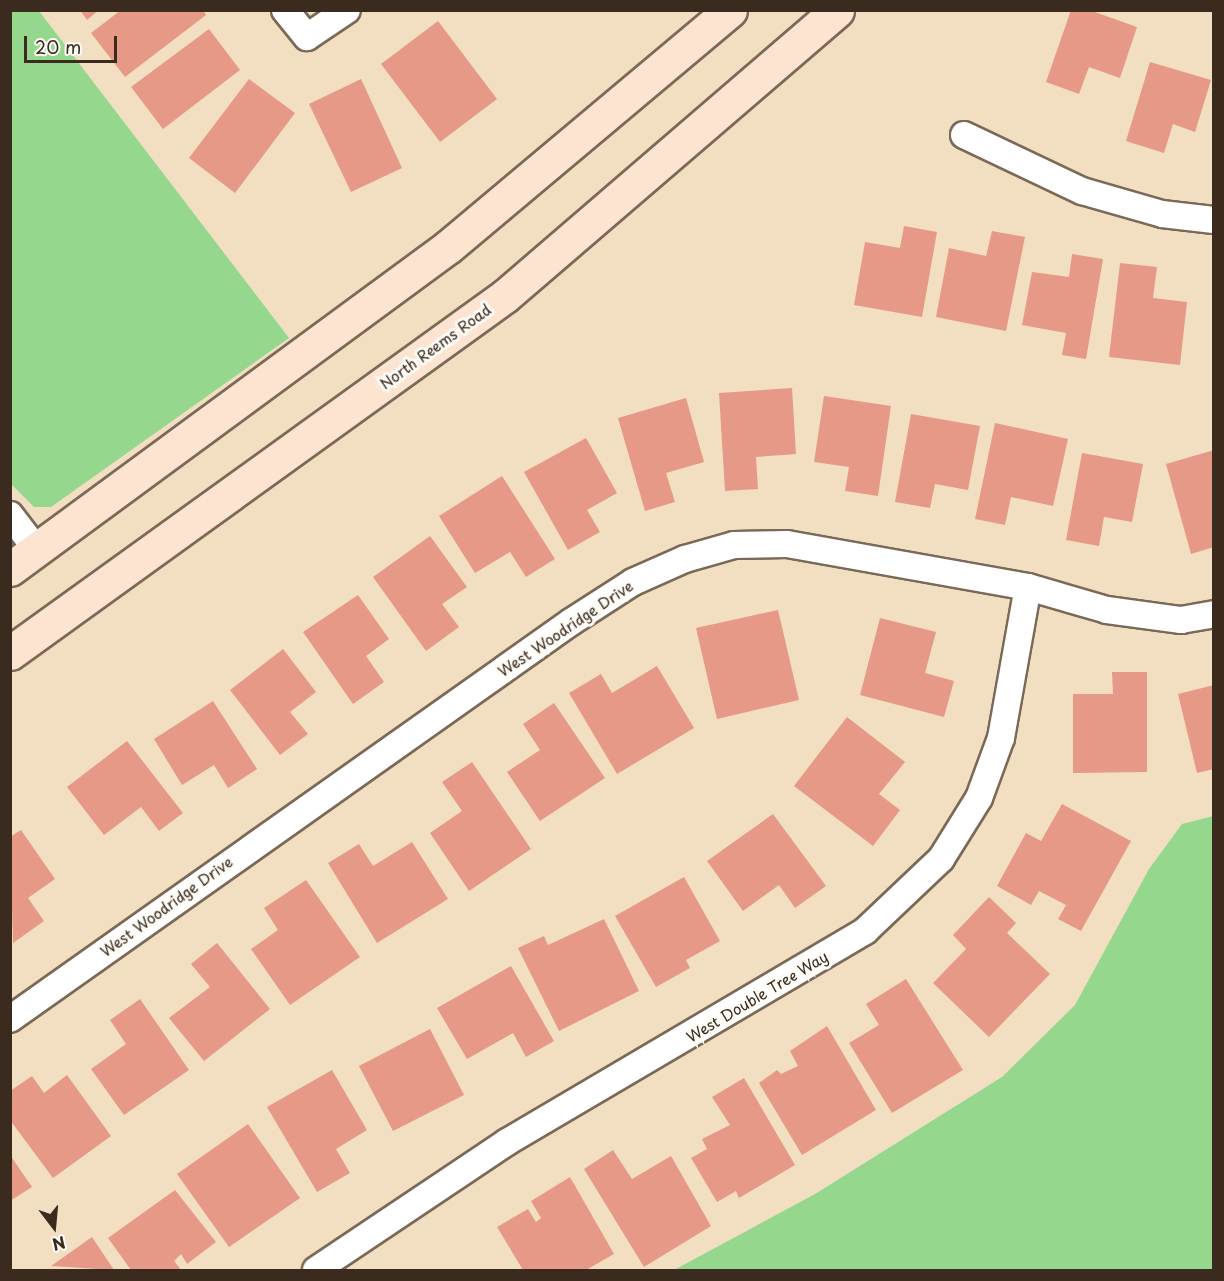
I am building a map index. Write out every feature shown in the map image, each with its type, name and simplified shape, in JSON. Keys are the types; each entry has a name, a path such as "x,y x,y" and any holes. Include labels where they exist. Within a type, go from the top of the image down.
{"main road":[{"path":"10,569 448,248 730,10"},
{"name":"North Reems Road","path":"10,653 505,296 837,10"}],"street":[{"path":"285,10 307,37 347,10"},
{"path":"964,135 1082,191 1162,214 1214,220"},
{"path":"10,515 37,550"},
{"name":"West Woodridge Drive","path":"10,1019 571,622 633,582 686,559 734,545 787,544 1028,586 1107,610 1181,620 1214,614"},
{"name":"West Double Tree Way","path":"316,1270 507,1142 865,931 941,859 979,798 1001,738 1028,586"}],"green space":[{"path":"11,10 39,11 289,338 51,507 34,507 11,484"},
{"path":"1213,816 1213,1270 674,1270 815,1194 1002,1077 1075,1005 1149,869 1182,824"}],"building":[{"path":"80,10 99,10 87,20"},
{"path":"121,10 203,10 206,15 125,77 91,33"},
{"path":"1071,10 1089,10 1137,27 1120,78 1089,67 1079,94 1046,82"},
{"path":"438,21 497,99 440,142 381,64"},
{"path":"209,29 240,70 163,129 131,87"},
{"path":"1150,62 1211,80 1195,132 1173,124 1164,153 1126,141"},
{"path":"249,79 295,113 235,193 189,158"},
{"path":"361,79 402,168 351,192 309,104"},
{"path":"904,226 937,232 922,317 854,305 865,242 900,248"},
{"path":"992,231 1025,237 1006,331 936,317 949,248 986,256"},
{"path":"1072,254 1103,259 1086,359 1062,355 1066,333 1022,325 1032,272 1069,277"},
{"path":"1120,263 1157,267 1153,298 1187,302 1180,365 1109,357"},
{"path":"792,388 796,454 756,457 758,489 725,491 719,393"},
{"path":"824,396 891,406 878,496 845,491 849,467 814,462"},
{"path":"686,398 704,462 666,473 675,502 645,511 618,418"},
{"path":"911,414 980,426 968,490 935,484 930,508 895,502"},
{"path":"995,423 1068,439 1053,506 1011,497 1005,525 975,519"},
{"path":"586,438 617,493 587,510 600,532 568,550 524,472"},
{"path":"1214,450 1214,547 1191,554 1166,464"},
{"path":"1082,453 1143,464 1132,522 1104,517 1099,546 1066,540"},
{"path":"502,476 555,559 526,577 510,552 475,573 439,516"},
{"path":"430,536 467,587 442,604 459,627 426,651 373,577"},
{"path":"358,595 389,639 366,656 384,682 353,704 303,632"},
{"path":"778,610 799,700 717,719 696,628"},
{"path":"880,618 936,632 925,673 954,681 944,717 860,695"},
{"path":"283,649 316,692 290,712 308,734 280,755 230,690"},
{"path":"657,666 694,728 617,774 569,693 601,674 612,693"},
{"path":"1112,672 1147,672 1147,772 1073,773 1073,694 1113,694"},
{"path":"1214,685 1214,769 1197,773 1178,694"},
{"path":"213,701 257,769 228,788 214,765 182,785 154,739"},
{"path":"554,703 605,778 540,821 507,772 540,750 523,724"},
{"path":"847,717 905,762 879,794 900,810 873,846 794,786"},
{"path":"127,741 183,813 159,831 141,807 104,835 67,787"},
{"path":"472,762 531,849 469,891 430,833 462,811 442,782"},
{"path":"1062,804 1131,841 1081,931 1058,919 1066,905 1039,891 1031,905 997,886 1026,833 1041,841"},
{"path":"773,814 826,886 795,908 779,885 743,911 707,861"},
{"path":"21,830 55,879 28,898 44,921 13,943 10,837"},
{"path":"412,842 448,899 377,943 328,863 359,844 373,866"},
{"path":"684,877 720,941 686,960 690,968 656,987 615,916"},
{"path":"306,880 360,957 290,1005 251,949 278,930 264,908"},
{"path":"989,897 1016,923 1007,933 1050,974 989,1037 933,983 966,949 953,935"},
{"path":"604,919 639,991 559,1031 518,948 544,936 548,945"},
{"path":"217,943 270,1009 204,1061 169,1018 210,987 191,964"},
{"path":"511,966 554,1041 526,1057 513,1033 467,1059 437,1008"},
{"path":"906,979 963,1070 892,1113 849,1043 879,1025 866,1004"},
{"path":"140,999 189,1070 124,1115 91,1069 126,1044 110,1020"},
{"path":"827,1026 876,1110 802,1155 759,1083 777,1070 781,1074 798,1066 790,1051"},
{"path":"430,1029 464,1095 393,1131 359,1066"},
{"path":"332,1070 367,1130 336,1149 350,1173 317,1192 267,1107"},
{"path":"67,1075 111,1136 53,1178 10,1120 10,1091 32,1076 44,1093"},
{"path":"744,1078 795,1165 739,1198 736,1191 717,1202 691,1158 707,1149 702,1139 730,1125 712,1097"},
{"path":"248,1124 300,1198 229,1247 177,1174"},
{"path":"613,1150 632,1179 671,1156 711,1226 644,1267 584,1169"},
{"path":"10,1155 32,1187 10,1201"},
{"path":"570,1177 614,1254 586,1270 523,1270 497,1227 528,1209 536,1222 541,1218 531,1201"},
{"path":"175,1190 216,1242 187,1264 181,1254 174,1261 181,1270 131,1270 108,1238"},
{"path":"92,1237 114,1270 51,1266"}]}
